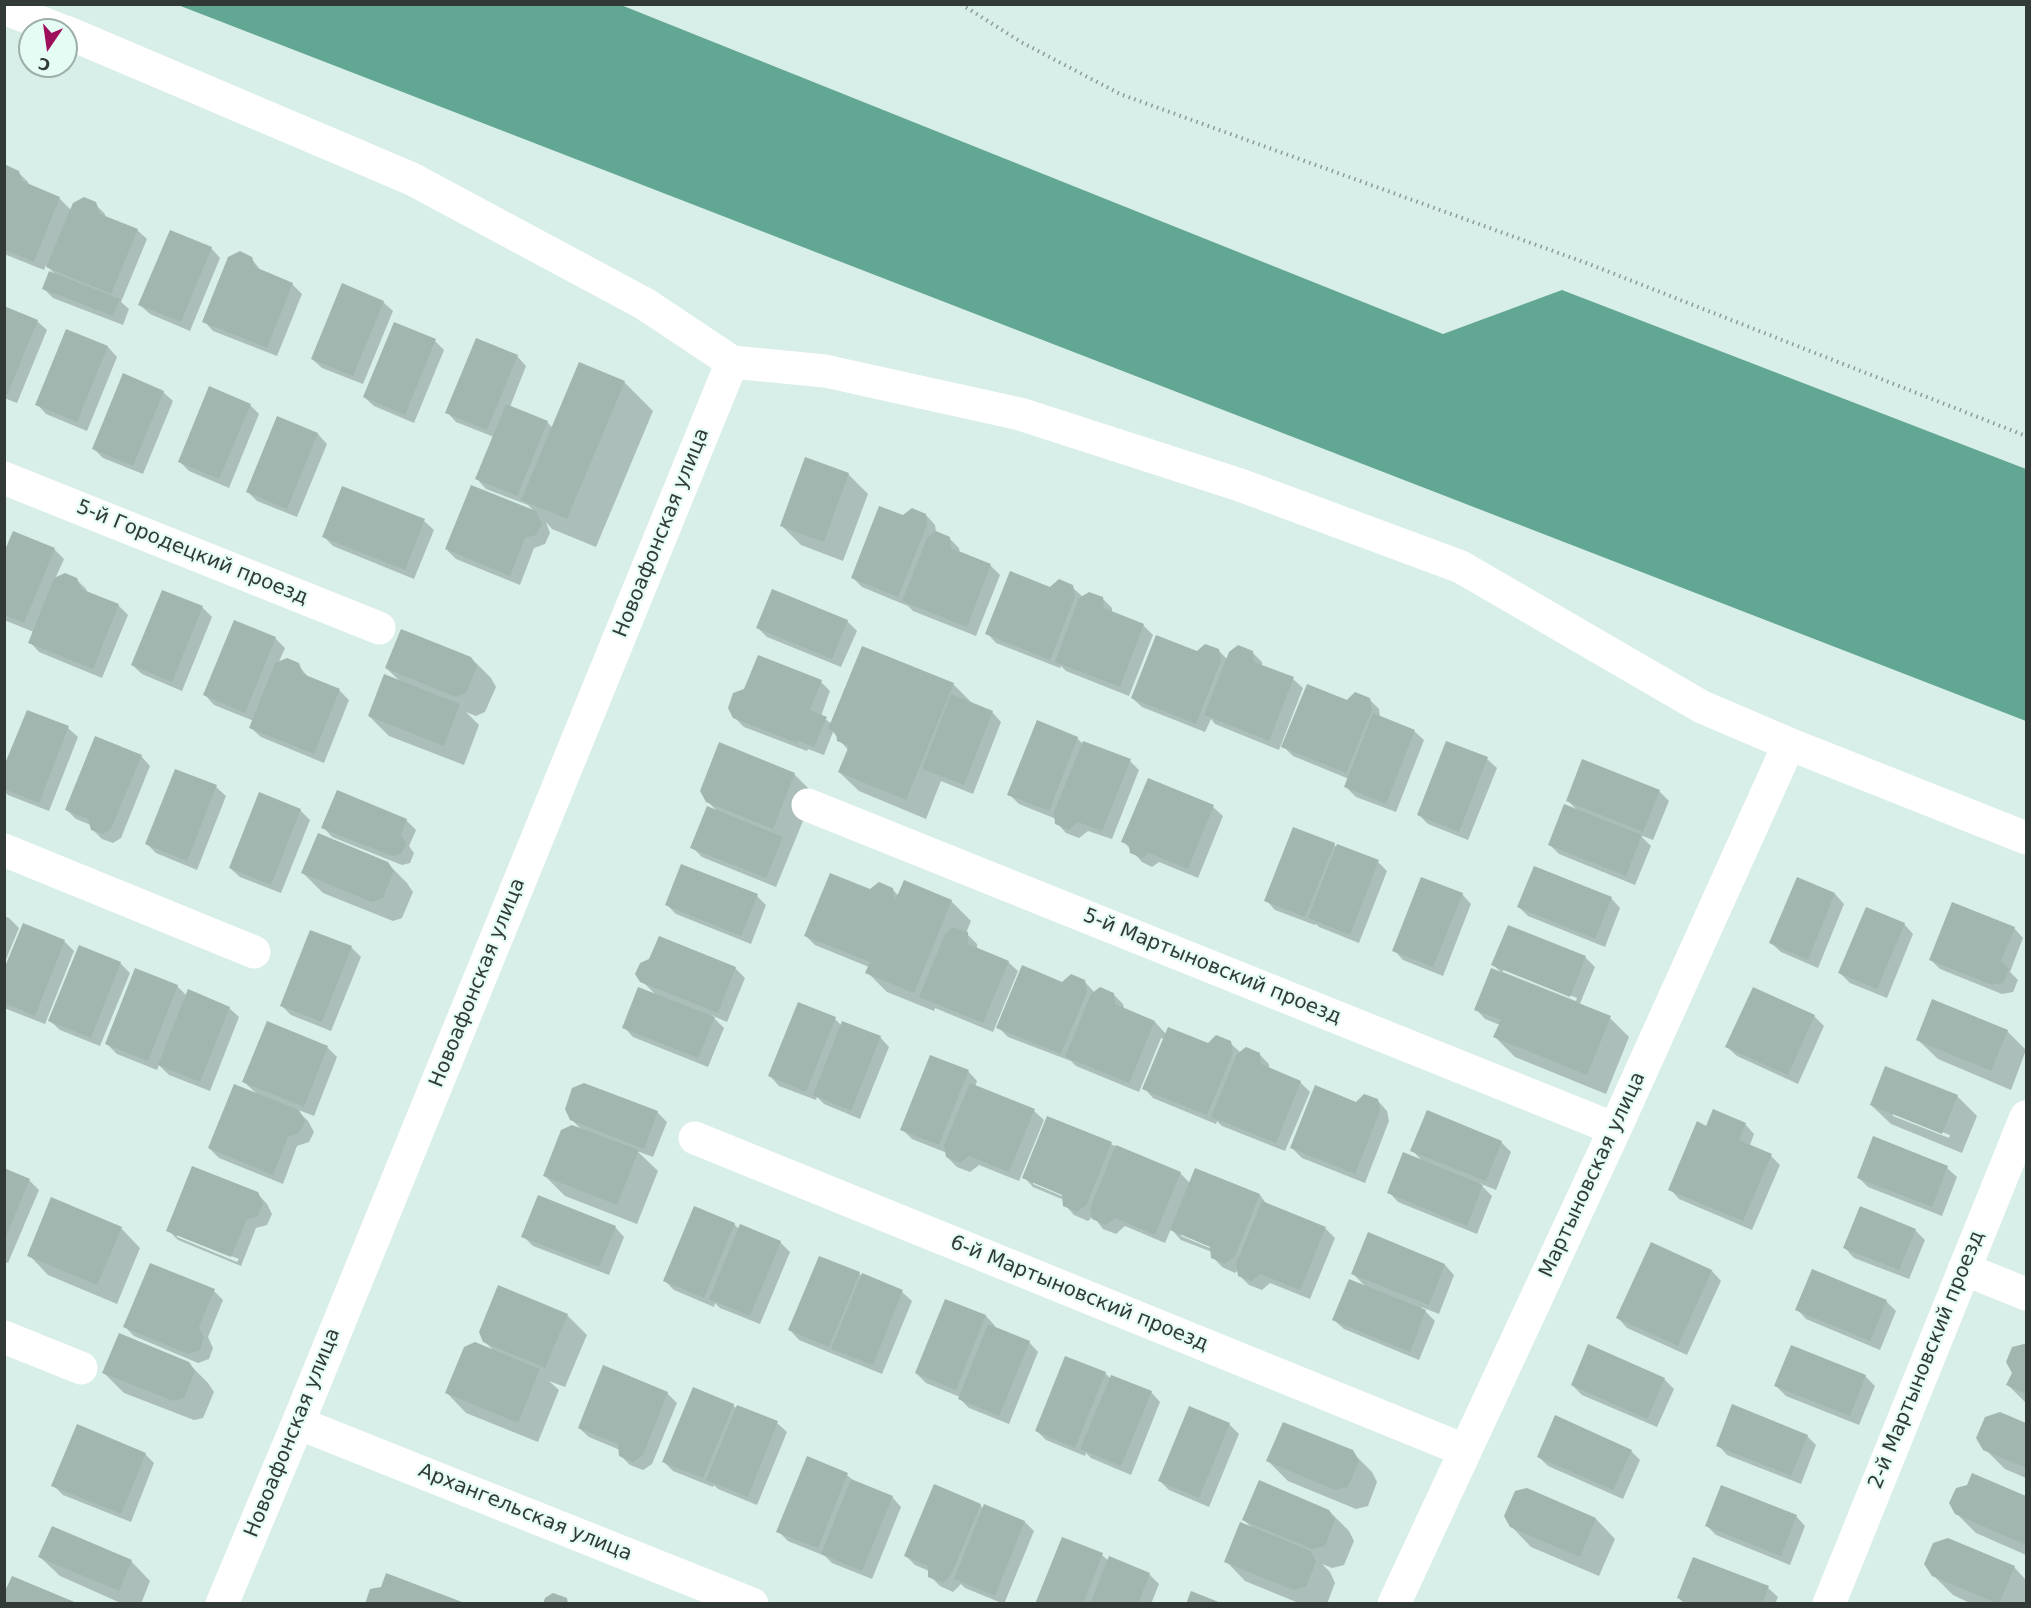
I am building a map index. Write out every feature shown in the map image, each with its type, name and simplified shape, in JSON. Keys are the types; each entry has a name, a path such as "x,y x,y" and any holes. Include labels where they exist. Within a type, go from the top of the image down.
{"street":[{"path":"4,8 29,18"},
{"path":"78,37 412,178 645,304 732,362 825,371 1020,414 1240,485 1461,567 1702,707 2026,838"},
{"name":"Новоафонская улица","path":"222,1604 732,362"},
{"name":"5-й Городецкий проезд","path":"4,478 379,628"},
{"name":"Мартыновская улица","path":"1394,1604 1615,1129 1789,744"},
{"name":"5-й Мартыновский проезд","path":"808,805 1615,1129"},
{"path":"4,850 254,952"},
{"name":"2-й Мартыновский проезд","path":"1836,1601 1964,1269 2026,1117"},
{"name":"6-й Мартыновский проезд","path":"695,1138 1464,1450"},
{"path":"1964,1269 2026,1294"},
{"path":"4,1337 81,1368"},
{"name":"Архангельская улица","path":"298,1423 752,1604"}],"path":[{"path":"961,4 1021,42 1119,94 1589,264 2026,436"}],"shaded area":[{"path":"178,5 621,5 1443,334 1562,290 2026,469 2026,721"}],"building":[{"path":"6,165 19,171 22,181 60,197 34,262 5,250"},
{"path":"84,197 96,202 100,214 138,229 111,294 46,267 73,203"},
{"path":"170,230 212,247 181,322 138,305"},
{"path":"240,251 252,257 255,267 293,283 267,348 202,322 228,257"},
{"path":"49,271 120,299 113,316 42,289"},
{"path":"342,283 384,301 353,376 311,359"},
{"path":"4,306 38,320 7,395 4,394"},
{"path":"394,322 436,339 405,415 363,397"},
{"path":"66,329 108,346 77,422 35,405"},
{"path":"476,338 518,355 487,430 445,413"},
{"path":"579,362 625,381 567,519 521,500"},
{"path":"123,373 164,391 133,466 92,449"},
{"path":"209,386 251,404 219,479 178,462"},
{"path":"506,404 548,421 517,496 475,479"},
{"path":"277,416 318,433 287,509 246,492"},
{"path":"805,457 849,473 824,542 780,526"},
{"path":"471,485 536,511 542,523 536,535 525,538 510,576 445,549"},
{"path":"342,486 425,519 405,570 322,537"},
{"path":"879,506 903,515 912,508 926,514 927,525 898,597 851,578"},
{"path":"13,531 55,548 24,623 4,615 4,552"},
{"path":"936,531 950,537 951,548 991,564 967,627 902,601 927,538"},
{"path":"1010,571 1050,587 1059,579 1073,585 1075,597 1050,660 985,634"},
{"path":"65,573 77,578 81,589 119,604 93,669 28,643 54,578"},
{"path":"772,589 848,620 832,659 756,628"},
{"path":"162,590 203,606 172,682 131,665"},
{"path":"1089,592 1103,597 1104,608 1144,624 1120,687 1055,662 1079,598"},
{"path":"234,620 276,637 245,713 203,695"},
{"path":"401,629 471,657 477,666 466,693 455,697 385,668"},
{"path":"1156,635 1197,651 1205,644 1219,649 1221,661 1196,724 1131,698"},
{"path":"1238,645 1253,651 1254,662 1294,677 1269,741 1204,715 1229,652"},
{"path":"862,646 954,683 906,800 838,772 849,746 837,741 836,732 828,729"},
{"path":"758,655 822,680 810,710 827,717 814,747 798,740 797,743 733,718 728,708 733,693 744,689"},
{"path":"287,658 299,663 303,674 340,689 314,754 249,728 275,663"},
{"path":"384,674 460,704 444,746 368,716"},
{"path":"1307,684 1347,700 1355,692 1370,698 1372,710 1346,773 1281,747"},
{"path":"951,694 993,711 964,785 922,769"},
{"path":"27,710 69,726 39,803 4,789 4,766"},
{"path":"1373,713 1415,730 1386,804 1344,787"},
{"path":"1037,720 1078,737 1049,811 1007,795"},
{"path":"95,736 142,755 111,829 103,834 91,830 88,819 65,810"},
{"path":"1083,741 1131,759 1102,831 1078,822 1069,830 1055,824 1054,812"},
{"path":"1446,741 1488,757 1459,832 1417,815"},
{"path":"719,742 795,773 773,829 706,802 700,791"},
{"path":"1582,759 1660,790 1643,832 1566,801"},
{"path":"175,769 217,785 187,861 145,844"},
{"path":"1148,778 1214,805 1188,869 1149,853 1142,858 1130,853 1129,845 1121,842"},
{"path":"337,790 407,819 401,835 406,843 401,854 392,856 321,828"},
{"path":"259,792 301,809 271,885 229,868"},
{"path":"1564,804 1642,835 1626,876 1548,845"},
{"path":"707,806 783,837 766,878 690,848"},
{"path":"1293,827 1335,843 1305,917 1264,901"},
{"path":"318,833 388,862 394,871 383,898 372,902 301,873"},
{"path":"1337,844 1379,860 1350,935 1308,918"},
{"path":"681,864 758,894 741,936 665,905"},
{"path":"1534,866 1612,897 1595,939 1517,907"},
{"path":"830,873 870,889 879,882 893,888 895,901 904,880 952,900 914,993 865,973 870,962 804,936"},
{"path":"1421,877 1463,893 1433,967 1392,951"},
{"path":"1797,877 1835,893 1808,960 1769,943"},
{"path":"1952,902 2015,927 2001,961 2009,969 2003,983 1992,985 1929,960"},
{"path":"1866,907 1905,923 1877,989 1838,973"},
{"path":"23,923 65,940 35,1016 4,1003 4,969"},
{"path":"1508,925 1586,956 1570,997 1491,965"},
{"path":"953,927 968,932 968,944 1009,961 983,1023 919,997 945,934"},
{"path":"310,930 352,946 322,1022 280,1006"},
{"path":"659,936 736,967 718,1013 640,982 635,974 640,963 649,959"},
{"path":"79,945 121,962 91,1038 48,1021"},
{"path":"1022,965 1062,982 1071,974 1085,980 1087,992 1061,1054 996,1028"},
{"path":"135,968 178,985 148,1061 105,1044"},
{"path":"1491,968 1611,1016 1587,1075 1493,1037 1501,1020 1474,1010"},
{"path":"638,987 715,1017 698,1058 622,1028"},
{"path":"1100,987 1114,993 1115,1004 1155,1021 1129,1083 1065,1057 1091,994"},
{"path":"1753,987 1815,1015 1788,1075 1725,1047"},
{"path":"188,989 230,1007 200,1082 158,1065"},
{"path":"1932,999 2008,1030 1991,1071 1916,1040"},
{"path":"798,1002 836,1017 806,1092 768,1076"},
{"path":"267,1021 328,1046 304,1107 242,1082"},
{"path":"842,1021 881,1036 851,1111 813,1095"},
{"path":"1168,1027 1208,1043 1216,1035 1231,1041 1233,1053 1207,1115 1142,1089"},
{"path":"1246,1047 1260,1053 1261,1064 1301,1081 1276,1143 1211,1117 1237,1054"},
{"path":"930,1055 969,1070 939,1145 900,1130"},
{"path":"1885,1066 1958,1095 1942,1134 1870,1105"},
{"path":"584,1083 658,1111 644,1149 570,1120 565,1109 572,1088"},
{"path":"970,1083 1035,1109 1009,1172 969,1156 960,1163 946,1157 944,1145"},
{"path":"234,1084 299,1110 305,1121 299,1133 288,1137 273,1175 208,1148"},
{"path":"1315,1085 1356,1102 1364,1094 1378,1099 1380,1111 1355,1174 1290,1148"},
{"path":"1713,1109 1746,1123 1739,1140 1772,1154 1743,1221 1668,1190 1697,1121 1706,1126"},
{"path":"1427,1110 1502,1141 1486,1181 1410,1151"},
{"path":"1047,1116 1112,1142 1087,1204 1077,1212 1063,1206 1062,1195 1022,1178"},
{"path":"572,1125 639,1150 617,1205 543,1176 561,1130"},
{"path":"1873,1136 1948,1166 1932,1207 1857,1178"},
{"path":"1116,1145 1181,1172 1155,1235 1115,1218 1106,1225 1092,1219 1090,1208"},
{"path":"1403,1152 1483,1185 1467,1226 1387,1193"},
{"path":"192,1166 258,1192 263,1204 258,1216 247,1219 231,1257 166,1231"},
{"path":"4,1168 30,1179 5,1239 4,1239"},
{"path":"1195,1168 1260,1194 1235,1256 1225,1264 1211,1258 1210,1247 1170,1230"},
{"path":"538,1195 616,1226 599,1267 521,1237"},
{"path":"51,1197 122,1227 97,1285 27,1256"},
{"path":"1262,1201 1326,1227 1300,1290 1260,1274 1252,1281 1238,1276 1236,1264"},
{"path":"694,1206 735,1223 704,1298 663,1281"},
{"path":"1860,1206 1916,1229 1899,1270 1843,1248"},
{"path":"740,1224 781,1241 750,1316 709,1299"},
{"path":"1368,1232 1445,1264 1429,1305 1351,1274"},
{"path":"1651,1242 1712,1270 1678,1346 1616,1318"},
{"path":"819,1256 860,1272 829,1347 788,1330"},
{"path":"150,1263 215,1289 199,1327 204,1337 200,1350 188,1354 123,1327"},
{"path":"1812,1269 1887,1300 1870,1341 1795,1310"},
{"path":"862,1273 903,1290 873,1365 831,1349"},
{"path":"1349,1279 1426,1310 1410,1352 1332,1320"},
{"path":"498,1285 568,1314 545,1368 483,1342 479,1332"},
{"path":"945,1299 986,1315 956,1390 915,1373"},
{"path":"988,1324 1030,1341 999,1416 958,1399"},
{"path":"119,1333 189,1362 195,1371 184,1398 173,1401 102,1373"},
{"path":"475,1342 540,1369 518,1423 445,1393 464,1347"},
{"path":"1588,1344 1665,1378 1647,1419 1571,1385"},
{"path":"1791,1345 1866,1375 1850,1416 1774,1386"},
{"path":"2026,1345 2026,1394 2006,1385 2012,1373 2006,1362 2012,1347"},
{"path":"1065,1356 1106,1372 1075,1448 1035,1431"},
{"path":"603,1365 668,1392 643,1455 633,1462 619,1456 618,1444 578,1428"},
{"path":"1111,1375 1152,1391 1121,1466 1080,1449"},
{"path":"693,1387 734,1404 703,1478 662,1462"},
{"path":"1732,1404 1808,1435 1791,1476 1716,1446"},
{"path":"737,1405 778,1421 748,1497 706,1480"},
{"path":"1189,1406 1230,1423 1199,1498 1158,1481"},
{"path":"2000,1412 2026,1423 2026,1468 1983,1450 1976,1438 1985,1417"},
{"path":"1555,1415 1632,1450 1613,1490 1537,1457"},
{"path":"1283,1422 1353,1450 1359,1461 1348,1487 1335,1490 1266,1461"},
{"path":"77,1424 146,1453 121,1514 51,1486"},
{"path":"807,1456 848,1473 818,1548 776,1532"},
{"path":"1972,1473 2026,1496 2024,1544 1955,1514 1949,1503 1956,1488 1967,1485"},
{"path":"851,1479 893,1496 862,1571 821,1554"},
{"path":"1259,1480 1329,1510 1335,1520 1325,1546 1312,1549 1242,1520"},
{"path":"934,1484 981,1504 951,1575 943,1583 928,1577 928,1566 904,1556"},
{"path":"1721,1485 1797,1515 1781,1556 1705,1526"},
{"path":"1527,1488 1596,1518 1580,1557 1510,1527 1504,1516 1515,1491"},
{"path":"984,1504 1025,1521 995,1596 954,1579"},
{"path":"1240,1522 1311,1551 1316,1562 1306,1587 1293,1590 1224,1562"},
{"path":"52,1526 132,1560 119,1591 38,1557"},
{"path":"1062,1537 1103,1553 1083,1604 1035,1604"},
{"path":"1948,1538 2015,1566 1999,1604 1932,1576 1924,1564 1933,1543"},
{"path":"1109,1556 1150,1573 1138,1604 1090,1604"},
{"path":"1693,1557 1769,1586 1762,1604 1691,1604 1677,1598"},
{"path":"386,1573 462,1602 461,1604 365,1604 370,1589 381,1587"},
{"path":"12,1576 77,1604 4,1604 4,1593"},
{"path":"1191,1591 1221,1603 1221,1604 1186,1604"},
{"path":"553,1593 567,1598 568,1604 543,1604 545,1598"}]}
